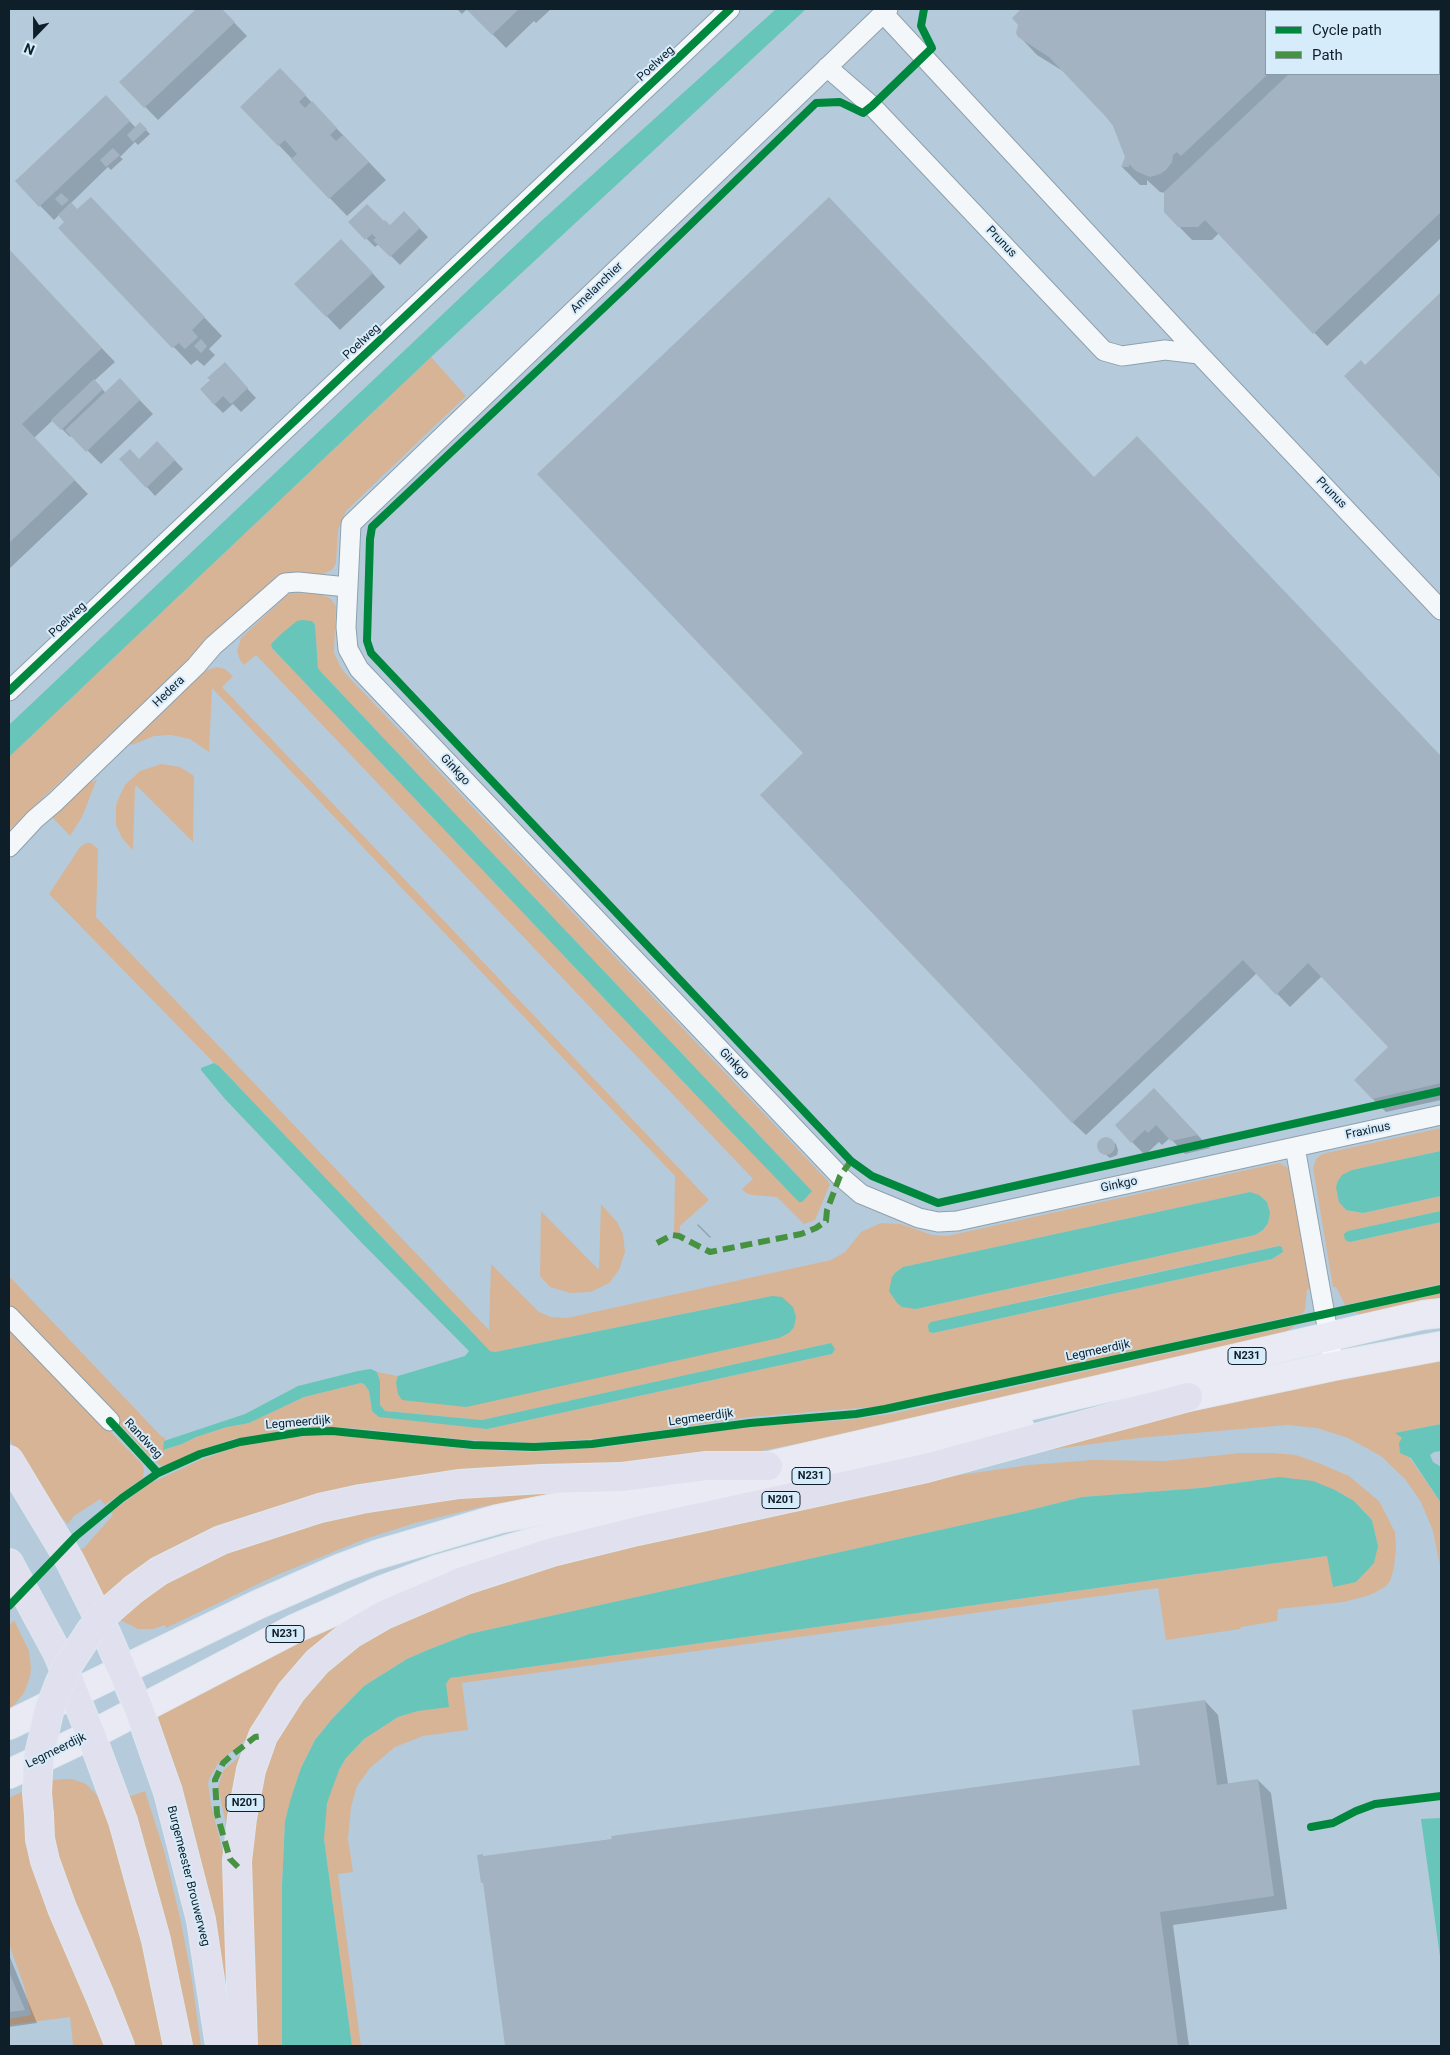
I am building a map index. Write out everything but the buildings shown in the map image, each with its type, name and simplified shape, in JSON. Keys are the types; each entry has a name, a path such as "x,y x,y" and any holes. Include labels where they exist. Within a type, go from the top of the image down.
{"highway":[{"name":"N201","path":"243,2046 237,1860 242,1818 251,1770 263,1736 291,1692 317,1662 351,1634 384,1615 466,1580 552,1552 637,1531 926,1468 1188,1397"},
{"name":"Burgemeester Brouwerweg","path":"9,1460 70,1561 123,1669 139,1709 168,1792 201,1920 220,2046"},
{"name":"N231","path":"120,2046 62,1908 45,1861 40,1840 37,1793 39,1755 46,1721 57,1690 67,1667 104,1615 134,1589 159,1571 221,1540 320,1508 361,1499 459,1484 621,1477 705,1466 768,1466"},
{"path":"9,1563 58,1654 123,1821 156,1940 178,2046"}],"main road":[{"name":"N231","path":"9,1724 257,1605 341,1568 376,1555 498,1519 768,1466 1423,1315 1441,1313"},
{"name":"Legmeerdijk","path":"9,1774 91,1735 294,1629 382,1590 436,1570 494,1552 607,1521 1141,1404 1188,1397 1334,1366 1441,1346"}],"street":[{"name":"Poelweg","path":"9,691 730,9"},
{"name":"Amelanchier","path":"347,587 351,524 886,11"},
{"name":"Prunus","path":"886,11 1199,354 1441,610"},
{"name":"Prunus","path":"827,67 872,106 1104,351 1122,356 1165,350 1199,354"},
{"name":"Hedera","path":"9,847 35,819 196,666 213,646 285,583 298,582 347,587"},
{"name":"Ginkgo","path":"347,587 346,627 348,649 359,669 826,1161 861,1194 919,1218 938,1222 956,1221 1295,1146"},
{"name":"Fraxinus","path":"1295,1146 1441,1116"},
{"path":"1295,1146 1334,1366"},
{"name":"Randweg","path":"9,1316 110,1421"}],"shaded area":[{"path":"776,9 806,9 431,357 9,757 9,725 539,223"},
{"path":"431,357 466,396 346,511 338,530 336,563 332,570 323,574 287,573 278,575 9,830 9,757"},
{"path":"291,593 319,594 330,598 336,606 334,652 345,673 827,1180 830,1184 815,1220 804,1224 777,1197 746,1193 742,1189 753,1179 256,655 244,665 237,651 241,638","holes":["315,625 318,668 810,1189 801,1202 693,1092 272,648 271,644 281,634"]},
{"path":"297,621 312,621 315,625 318,668 321,672 812,1191 802,1202 799,1202 693,1092 272,648 271,644 281,634"},
{"path":"217,667 225,669 233,676 222,687 709,1200 680,1226 680,1234 674,1234 675,1176 212,688 209,752 190,739 171,735 154,736 132,745 130,743 207,670"},
{"path":"161,764 180,767 194,776 193,842 137,786 135,787 133,850 122,838 116,825 116,805 125,785 140,771"},
{"path":"97,779 82,817 70,836 52,817 91,780 93,782"},
{"path":"86,843 91,843 98,849 96,917 489,1330 491,1264 539,1312 551,1317 567,1318 831,1260 845,1252 861,1232 881,1223 901,1224 932,1235 947,1236 1279,1163 1287,1167 1289,1171 1310,1289 1307,1289 1305,1310 1302,1314 884,1406 750,1417 607,1438 532,1443 468,1440 352,1428 307,1427 234,1439 199,1450 163,1467 155,1462 114,1418 115,1416 9,1305 9,1276 165,1438 164,1450 227,1427 249,1423 304,1397 361,1383 369,1391 372,1411 487,1429 832,1354 831,1343 482,1420 385,1411 380,1405 380,1381 377,1372 398,1376 396,1382 772,1296 495,1352 490,1351 219,1066 49,894 80,847","holes":["1250,1192 1267,1202 1269,1213 1268,1223 1263,1230 1255,1235 916,1309 896,1272 903,1267","1279,1246 1282,1247 1283,1252 1272,1259 933,1333 929,1332 1037,1298"]},
{"path":"214,1063 219,1066 490,1351 495,1352 772,1296 782,1297 793,1307 796,1317 794,1327 789,1333 779,1338 466,1407 402,1400 398,1394 396,1382 398,1376 465,1356 469,1351 360,1241 225,1099 201,1070 201,1068"},
{"path":"1441,1128 1441,1151 1352,1170 1339,1202 1346,1210 1363,1213 1441,1196 1441,1211 1348,1231 1350,1242 1441,1222 1441,1284 1345,1305 1336,1287 1333,1287 1313,1168 1316,1159 1322,1154"},
{"path":"1441,1151 1441,1196 1363,1213 1346,1210 1339,1202 1336,1187 1338,1181 1342,1175 1352,1170"},
{"path":"1250,1192 1259,1195 1267,1202 1270,1213 1268,1223 1263,1230 1255,1235 916,1309 902,1307 889,1291 892,1277 903,1267"},
{"path":"601,1204 617,1222 623,1234 625,1252 619,1270 609,1283 591,1292 570,1293 550,1287 540,1276 541,1211 599,1270"},
{"path":"1441,1211 1441,1222 1350,1242 1345,1240 1344,1234 1348,1231"},
{"path":"1279,1246 1282,1247 1283,1252 1272,1259 933,1333 929,1332 928,1325 931,1322"},
{"path":"1441,1293 1441,1304 1363,1315 1355,1312"},
{"path":"1296,1325 1283,1334 1274,1337 1275,1340 848,1434 750,1453 621,1471 496,1476 434,1482 368,1492 318,1504 231,1531 202,1543 154,1568 151,1565 129,1582 117,1595 128,1607 163,1582 162,1579 211,1553 269,1531 335,1512 397,1499 481,1489 620,1485 617,1489 585,1496 503,1503 415,1523 365,1539 277,1575 166,1628 165,1625 153,1629 138,1629 120,1620 107,1607 78,1551 83,1549 113,1515 111,1512 149,1484 200,1460 236,1447 283,1438 351,1436 467,1449 532,1452 606,1447 755,1426 847,1420 891,1414"},
{"path":"9,1328 143,1465 143,1478 105,1505 100,1499 74,1516 68,1524 54,1510 9,1439"},
{"path":"831,1343 835,1349 832,1354 487,1429 379,1417 372,1411 369,1391 361,1383 304,1397 249,1423 227,1427 163,1450 164,1441 245,1414 298,1386 358,1371 371,1369 377,1372 380,1381 380,1405 385,1411 482,1420"},
{"path":"1441,1355 1441,1424 1396,1433 1402,1438 1401,1452 1410,1458 1441,1503 1441,1571 1433,1531 1421,1502 1405,1479 1381,1456 1348,1438 1317,1428 1287,1425 1138,1438 1033,1452 1034,1445"},
{"path":"1441,1424 1441,1451 1430,1455 1433,1462 1441,1467 1441,1503 1411,1458 1400,1453 1399,1443 1402,1438 1395,1433"},
{"path":"1241,1453 1296,1455 1349,1476 1379,1501 1395,1532 1394,1568 1390,1581 1385,1587 1370,1595 1344,1602 1278,1609 1277,1621 1241,1627 1240,1629 1166,1640 1158,1588 462,1683 468,1730 423,1736 395,1747 370,1768 357,1786 351,1807 348,1839 353,1872 338,1874 361,2046 352,2046 324,1839 324,1819 329,1792 346,1758 364,1739 398,1717 418,1711 450,1678 1328,1556 1333,1587 1378,1546 1372,1520 1354,1501 1335,1490 1279,1477 1201,1488 1082,1497 469,1634 407,1659 364,1686 332,1719 315,1740 301,1768 285,1821 282,1886 282,2046 250,2046 247,1822 278,1724 354,1641 525,1563 939,1478 1029,1465 1093,1460 1165,1461"},
{"path":"1279,1477 1313,1481 1335,1490 1354,1501 1372,1520 1378,1546 1374,1563 1356,1582 1333,1587 1327,1556 450,1678 446,1684 449,1707 418,1711 398,1717 364,1739 346,1758 339,1770 327,1803 324,1839 352,2046 282,2046 282,1886 285,1821 291,1798 301,1768 315,1740 332,1719 364,1686 407,1659 469,1634 1082,1497 1201,1488"},
{"path":"360,1612 262,1726 218,1763 208,1783 211,1805 233,1891 229,2008 208,1892 187,1805 154,1716"},
{"path":"14,1620 29,1651 31,1668 24,1693 9,1711 9,1626"},
{"path":"252,1745 232,1851 218,1787 223,1771"},
{"path":"72,1779 86,1784 99,1797 125,1861 167,2046 127,2046 26,1811 111,2046 66,2046 73,2045 70,2017 9,2025 9,2019 31,2015 24,1986 9,1944 9,1798 44,1781"},
{"path":"145,1791 165,1854 181,1922 192,1980 201,2046 189,2046 128,1797"},
{"path":"1441,1818 1441,1964 1421,1819"}],"marked path":[{"path":"657,1243 672,1235 679,1236 710,1252 801,1234 816,1228 826,1221 827,1210 840,1176 851,1161"},
{"path":"238,1867 230,1859 217,1814 215,1780 223,1763 255,1737 263,1736"}],"cycle path":[{"path":"9,691 730,9"},
{"path":"924,9 921,26 932,48 872,106 863,113 840,102 816,103 629,284 372,527 367,641 371,653 851,1161 872,1176 938,1203 1441,1091"},
{"path":"9,1606 76,1536 122,1498 158,1473 200,1454 240,1442 302,1432 332,1431 473,1445 534,1447 592,1444 750,1423 856,1414 1441,1289"},
{"path":"110,1421 158,1473"},
{"path":"1311,1827 1333,1823 1375,1804 1441,1796"}]}
